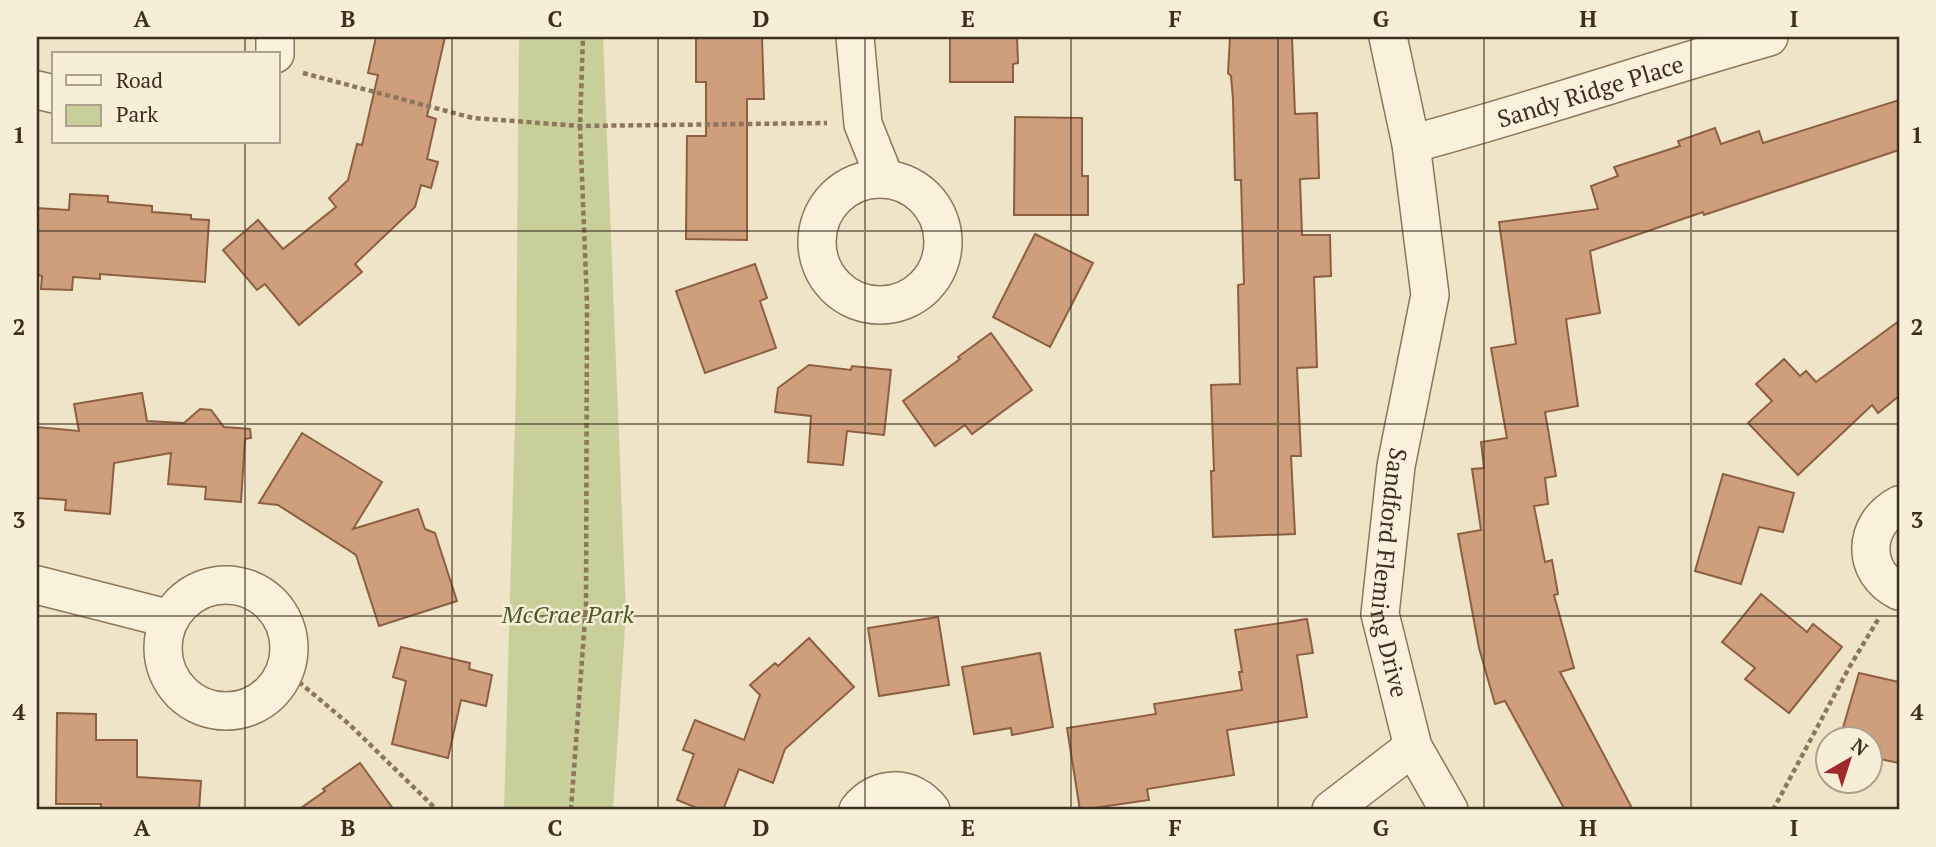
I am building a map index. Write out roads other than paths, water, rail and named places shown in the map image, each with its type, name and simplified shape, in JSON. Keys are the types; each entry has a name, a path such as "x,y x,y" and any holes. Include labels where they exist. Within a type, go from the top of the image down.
{"street":[{"path":"275,37 288,63"},
{"path":"855,37 863,124 884,179"},
{"name":"Sandford Fleming Drive","path":"1388,37 1411,144 1430,295 1396,466 1380,614 1413,747 1449,810"},
{"name":"Sandy Ridge Place","path":"1411,144 1514,116 1652,71 1769,37"},
{"path":"1898,591 1880,577 1871,557 1871,544 1875,528 1889,511 1899,505"},
{"path":"37,584 170,619"},
{"path":"218,585 240,586 260,594 277,610 288,630 290,649 286,671 272,693 253,706 223,712 201,707 188,699 173,682 164,662 163,640 170,619 183,601 202,589 218,585"},
{"path":"1331,810 1413,747"},
{"path":"858,810 865,801 880,792 895,790 912,794 931,810"}],"park label":[{"name":"McCrae Park","path":"568,614"}]}
